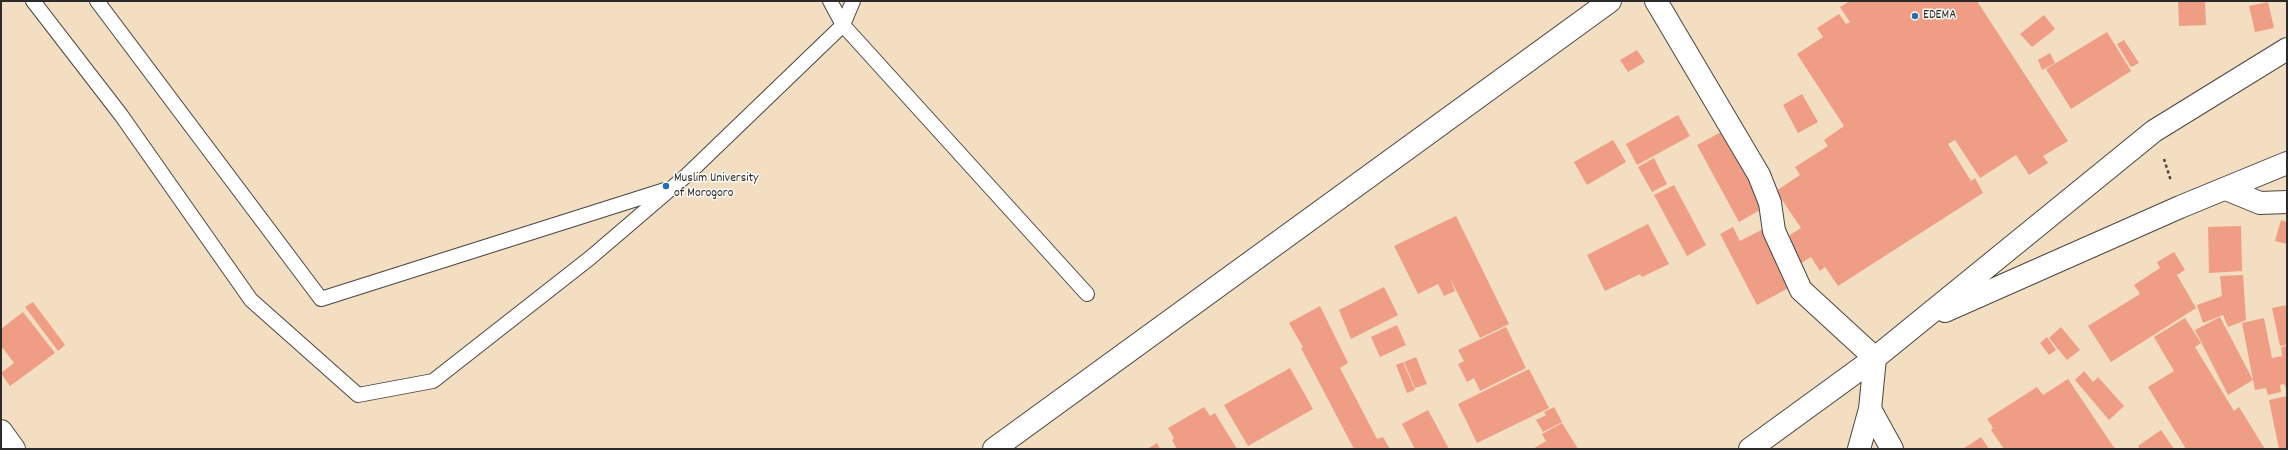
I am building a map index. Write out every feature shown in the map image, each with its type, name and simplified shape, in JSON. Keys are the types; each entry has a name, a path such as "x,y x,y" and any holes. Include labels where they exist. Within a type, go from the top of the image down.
{"street":[{"path":"994,449 1610,1"},
{"path":"1656,1 1759,175 1770,203 1774,231 1801,290 1875,358"},
{"path":"1750,449 1875,358 2154,131 2287,49"},
{"path":"1919,322 2180,207 2287,163"},
{"path":"2226,189 2260,203 2287,202"},
{"path":"1859,449 1870,409 1875,358"},
{"path":"1870,409 1892,449"},
{"path":"1,431 14,449"}],"lane":[{"path":"32,1 121,115 251,300 358,395 433,381 590,258 671,188 843,25 853,1"},
{"path":"97,1 321,299 671,188"},
{"path":"830,1 843,25 1087,294"}],"path":[{"path":"2154,131 2180,207"}],"building":[{"path":"1850,1 1977,1 2068,141 2043,156 2048,163 2029,175 2016,155 1980,178 1955,140 1948,144 1971,181 1975,178 1983,193 1838,286 1825,267 1820,271 1811,257 1795,267 1779,242 1801,228 1776,191 1800,175 1795,167 1828,146 1824,140 1844,126 1797,54 1823,37 1817,28 1839,14 1846,24 1850,22 1840,7"},
{"path":"2178,1 2205,1 2206,25 2179,26"},
{"path":"2268,2 2274,28 2255,32 2249,6"},
{"path":"2044,15 2055,29 2032,47 2020,34"},
{"path":"2107,32 2131,71 2071,109 2046,69"},
{"path":"2124,40 2139,63 2131,67 2117,44"},
{"path":"1637,50 1645,62 1628,72 1620,60"},
{"path":"2050,53 2055,63 2042,70 2038,60"},
{"path":"1802,94 1818,122 1798,133 1783,105"},
{"path":"1678,115 1690,136 1637,165 1626,144"},
{"path":"1725,130 1767,206 1739,222 1697,145"},
{"path":"1613,140 1626,162 1587,185 1574,162"},
{"path":"1654,158 1667,184 1652,192 1638,167"},
{"path":"1674,185 1706,245 1687,256 1654,195"},
{"path":"1456,216 1509,324 1480,338 1450,278 1455,291 1444,296 1438,284 1418,294 1394,246"},
{"path":"2281,220 2287,222 2287,244 2275,241"},
{"path":"1648,224 1669,264 1642,277 1640,274 1605,291 1587,255"},
{"path":"2241,226 2242,271 2209,273 2208,227"},
{"path":"1733,227 1740,241 1763,229 1794,285 1757,305 1720,234"},
{"path":"2174,252 2185,270 2177,275 2196,308 2111,362 2088,326 2140,294 2134,285 2160,268 2157,262"},
{"path":"2243,275 2246,320 2228,327 2223,315 2203,323 2197,305 2222,296 2220,276"},
{"path":"1384,287 1398,315 1351,339 1339,310"},
{"path":"33,302 65,345 58,351 25,307"},
{"path":"2287,305 2287,345 2280,346 2272,308"},
{"path":"1320,306 1348,363 1340,368 1377,439 1383,437 1390,449 1354,449 1301,348 1303,347 1289,323"},
{"path":"23,312 55,353 10,386 1,373 14,363 3,348 1,350 1,329"},
{"path":"2220,317 2253,380 2228,395 2195,330"},
{"path":"2185,318 2201,343 2195,347 2234,411 2239,407 2265,449 2186,449 2148,387 2174,371 2154,337"},
{"path":"2264,318 2272,358 2282,356 2281,347 2287,346 2287,390 2284,384 2280,385 2281,392 2268,395 2266,388 2255,390 2242,323"},
{"path":"1397,325 1406,345 1380,357 1371,337"},
{"path":"1506,327 1526,368 1480,391 1474,378 1467,382 1458,364 1464,361 1458,350"},
{"path":"2061,327 2080,350 2067,360 2049,338"},
{"path":"2047,337 2056,350 2049,355 2040,343"},
{"path":"1416,357 1427,384 1415,388 1404,362"},
{"path":"1403,362 1415,390 1407,393 1396,365"},
{"path":"1290,368 1313,409 1248,446 1224,405"},
{"path":"1529,369 1549,408 1477,443 1458,404"},
{"path":"2084,371 2093,382 2098,377 2124,406 2109,420 2075,380"},
{"path":"2068,379 2115,449 2004,449 1991,430 1993,428 1987,419 2037,387 2043,395"},
{"path":"2287,396 2287,449 2279,449 2269,400"},
{"path":"1204,407 1210,416 1215,413 1237,449 1177,449 1172,440 1174,438 1168,428"},
{"path":"1554,407 1562,422 1543,432 1536,420 1546,415 1544,412"},
{"path":"1428,410 1449,449 1415,449 1402,424"},
{"path":"1562,423 1578,449 1533,449 1546,441 1542,434"},
{"path":"2161,430 2174,449 2140,449 2138,446"},
{"path":"1981,437 1989,449 1963,449"},
{"path":"1157,443 1160,449 1147,449"}],"place":[{"name":"EDEMA","path":"1915,16"},
{"name":"Muslim University of Morogoro","path":"666,186"}]}
